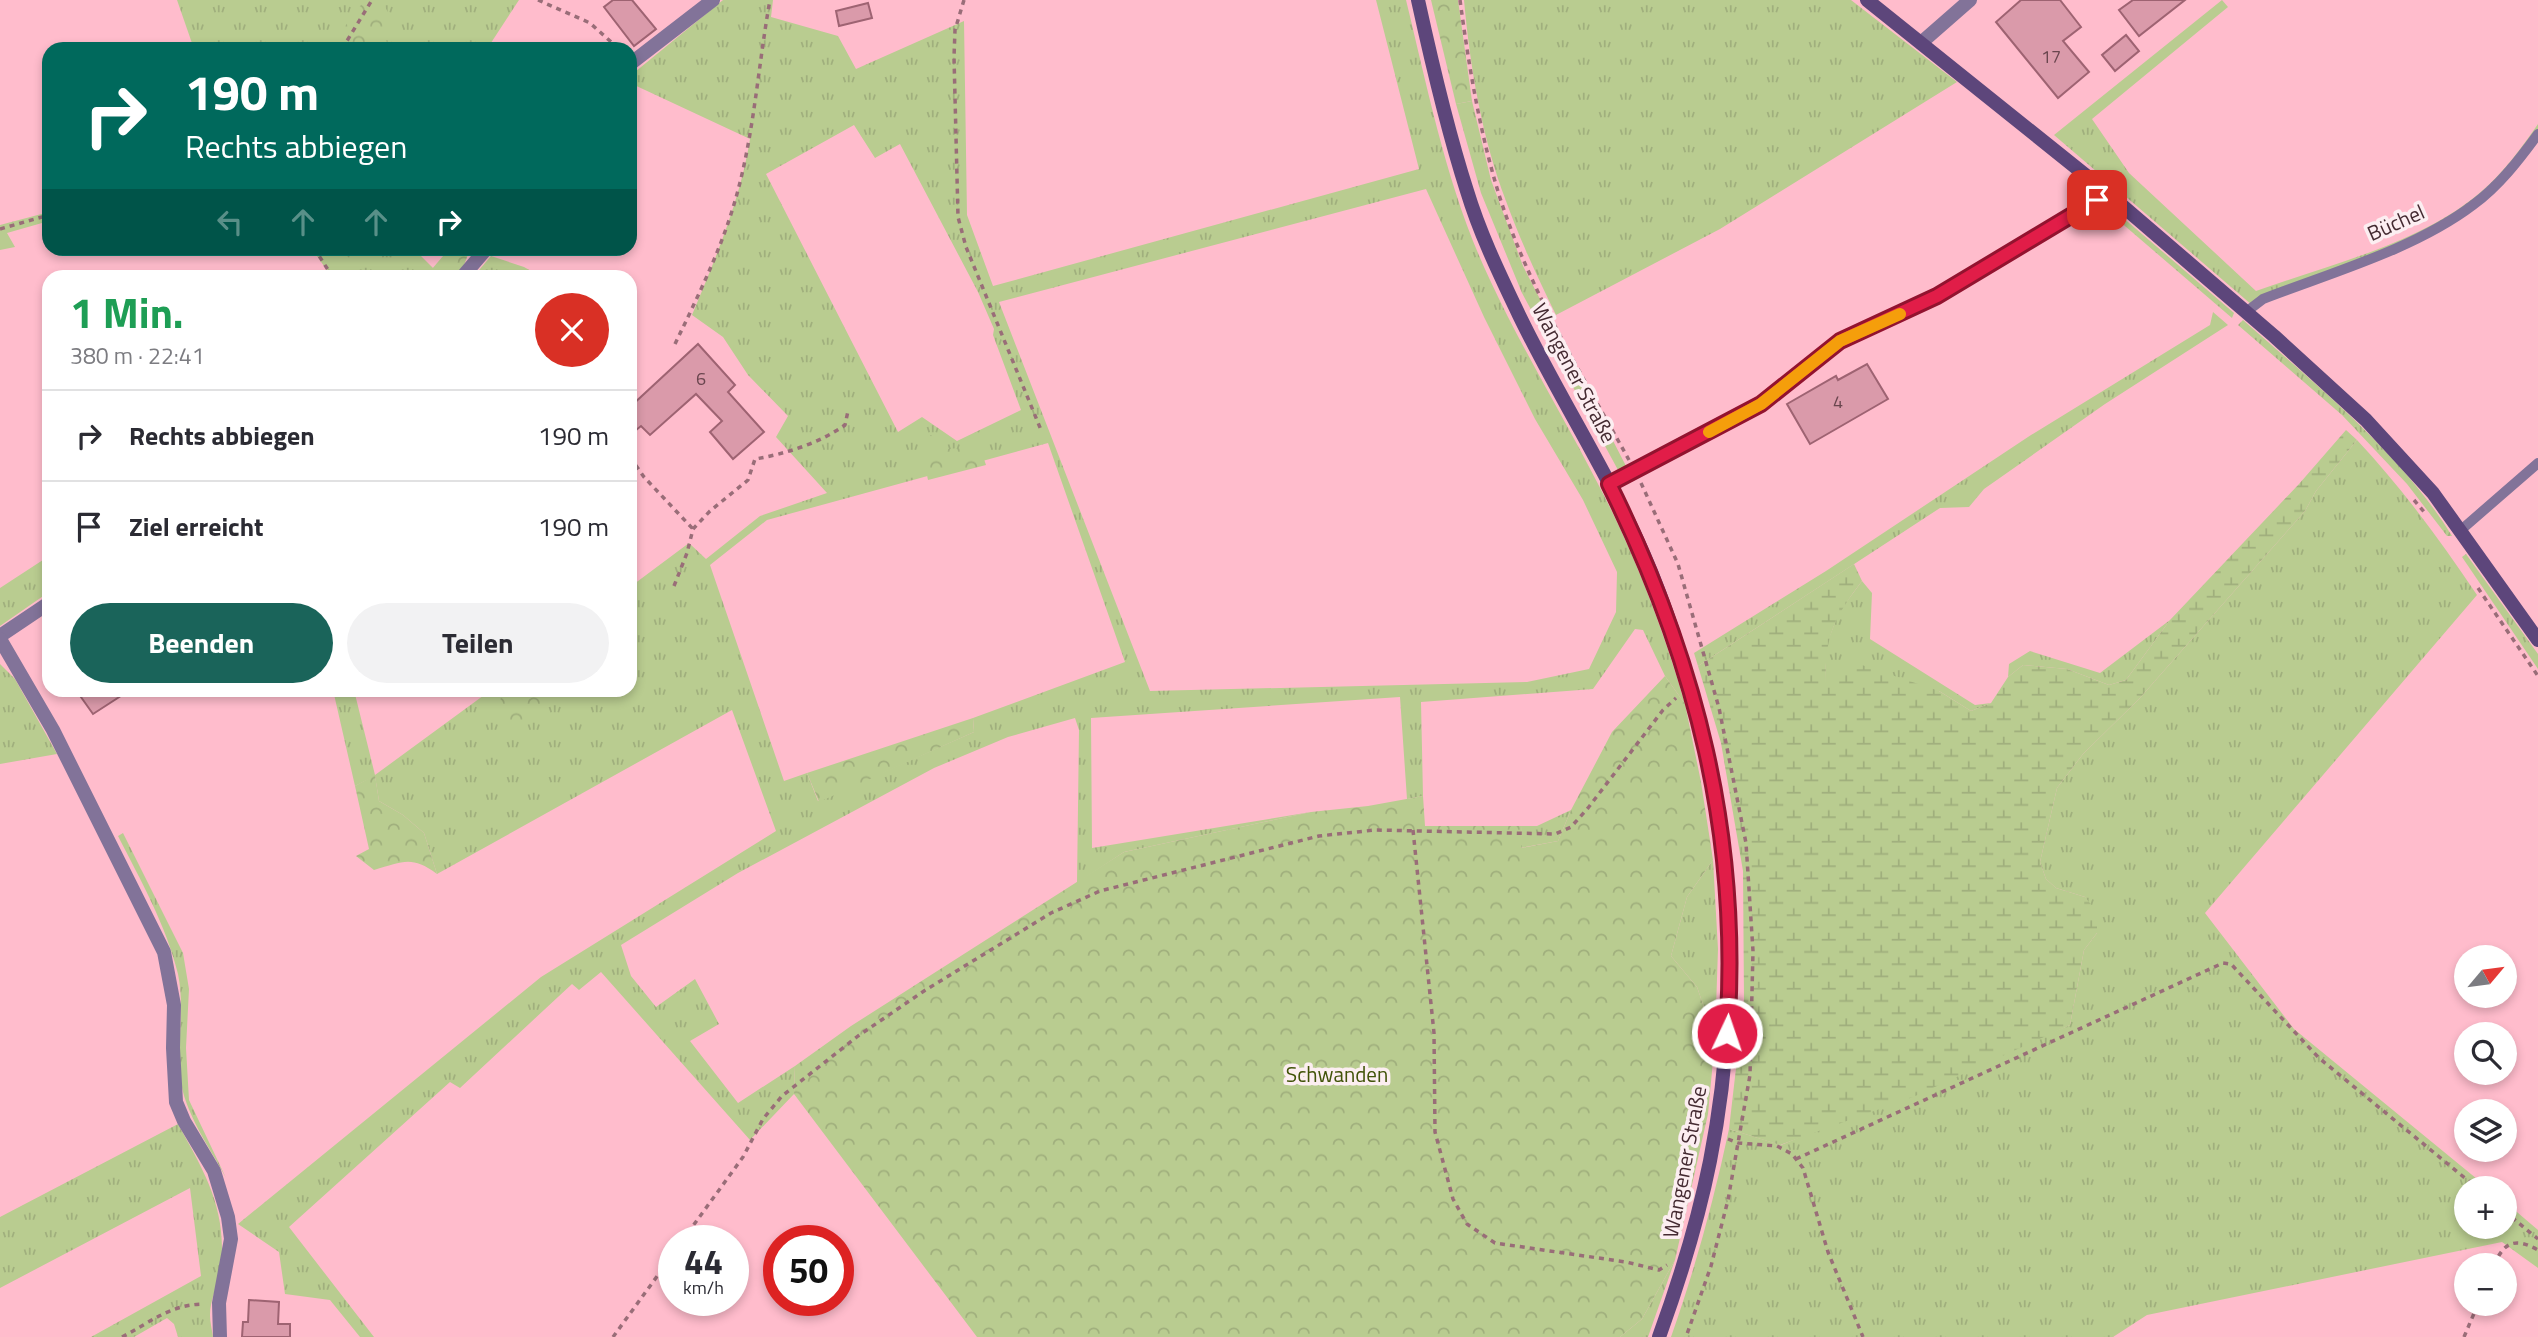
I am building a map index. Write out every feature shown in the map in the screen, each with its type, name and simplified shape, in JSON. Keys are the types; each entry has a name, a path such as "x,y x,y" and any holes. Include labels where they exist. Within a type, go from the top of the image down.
{"main road":[{"name":"Wangener Straße","path":"1418,0 1438,86 1472,205 1520,317 1639,544 1659,592 1690,685 1710,764 1721,832 1728,928 1728,1014 1724,1072 1711,1159 1689,1251 1659,1337"},
{"path":"1867,0 2104,190 2366,419 2433,493 2462,530 2538,640"}],"street":[{"path":"637,59 713,0"},
{"path":"1922,42 1970,0"},
{"path":"468,270 479,256"},
{"path":"42,608 0,638 53,730 164,952 174,1005 176,1102 184,1121 214,1171 224,1198 231,1239 219,1303 220,1337"}],"lane":[{"name":"Büchel","path":"2246,312 2263,299 2401,245 2454,219 2490,191 2538,134"},
{"path":"1609,484 1761,404 1840,341 1937,296 2092,205 2104,190"},
{"path":"2462,530 2538,463"}],"path":[{"path":"346,42 372,0"},
{"path":"538,0 590,23 611,42"},
{"path":"675,344 712,262 735,201 749,134 770,0"},
{"path":"964,0 955,30 954,57 958,217 965,247 1041,430"},
{"path":"1460,0 1471,80 1490,162 1509,222 1545,306 1635,471"},
{"path":"0,229 42,217"},
{"path":"674,586 693,529 748,480 755,458 776,456 836,432 845,425 848,411"},
{"path":"637,466 693,529"},
{"path":"2412,496 2427,516"},
{"path":"2471,577 2538,676"},
{"path":"694,1225 743,1157 763,1119 782,1096 858,1036 923,991 1051,913 1100,891 1319,836 1374,830 1555,834 1571,827 1663,710 1690,685"},
{"path":"1413,830 1434,1033 1435,1132 1453,1199 1466,1224 1495,1242 1626,1262 1659,1270"},
{"path":"1796,1159 2223,963 2231,964 2319,1058 2462,1176"},
{"path":"1738,1143 1777,1146 1792,1154 1803,1168 1828,1252 1863,1337"},
{"path":"2517,1222 2538,1239"},
{"path":"2500,1253 2503,1248 2516,1242 2538,1250"},
{"path":"613,1337 658,1275"},
{"path":"122,1337 168,1310 188,1304 219,1303"},
{"path":"2465,1337 2473,1316"}],"green space":[{"path":"177,0 519,0 492,42 192,42"},
{"path":"723,0 773,0 771,17 838,36 856,69 964,21 967,215 993,286 1419,169 1376,0 1406,0 1451,178 1475,247 1515,331 1611,509 1657,619 1685,704 1665,676 1643,630 1635,629 1593,689 1421,702 1423,796 1407,799 1400,697 1091,718 1092,848 1311,812 1124,852 1077,883 1079,730 1075,718 1008,737 934,768 738,873 621,945 631,976 656,1007 695,979 719,1024 690,1041 738,1103 795,1066 794,1094 750,1140 601,972 579,990 572,984 460,1088 450,1082 289,1227 374,1337 360,1337 330,1300 285,1294 279,1252 238,1224 541,977 776,831 732,710 437,874 424,833 403,815 379,801 375,776 355,786 335,697 356,697 375,775 481,697 637,697 637,582 689,543 706,559 760,516 827,493 776,437 788,416 748,375 723,337 692,315 734,207 750,139 637,86 637,70","holes":["854,125 875,158 900,144 978,292 994,329 993,335 1021,410 957,441 922,417 898,432 766,174","1426,189 1484,317 1535,419 1583,500 1617,572 1616,612 1589,669 1527,682 1150,691 999,302","1048,443 1125,662 973,718 974,732 818,801 807,773 784,781 710,565 767,520"]},
{"path":"1431,0 1458,0 1472,101 1456,104"},
{"path":"1464,0 1851,0 1957,82 1720,229 1556,315 1517,230 1490,152 1474,76"},
{"path":"2222,0 2228,7 2092,119 2129,173 2256,291 2375,250 2433,224 2491,183 2538,124 2538,134 2525,151 2454,219 2252,305 2054,135"},
{"path":"364,1 384,5 391,22 383,30 387,42 333,42"},
{"path":"1472,101 1491,180 1523,266 1626,466 1618,470 1522,293 1481,193 1456,104"},
{"path":"2114,210 2234,313 2232,318 2111,214"},
{"path":"42,214 42,223 7,233 15,247 0,250 0,225"},
{"path":"317,256 421,256 435,270 327,270"},
{"path":"328,256 347,256 357,270 338,270"},
{"path":"443,256 467,256 461,270 431,270"},
{"path":"491,256 529,270 479,270"},
{"path":"2213,312 2228,325 2105,404 1984,489 1969,507 1940,508 1698,666 1694,653 1826,571 2031,435 2210,325"},
{"path":"2243,320 2382,448 2408,476 2452,536 2447,536 2407,484 2342,415 2238,325"},
{"path":"2346,430 2357,440 2316,491 2305,511 2139,699 2083,754 2057,788 2040,862 2046,879 2056,888 2085,897 2097,912 2097,933 2084,950 2070,1025 1913,1097 1780,1145 1729,1129 1744,999 1743,871 1721,743 1698,666 1854,564 1862,581 1844,606 1833,629 1827,654 1826,685 1844,670 1862,665 1939,691 1971,711 1991,703 2008,677 2023,665 2067,669 2109,685 2126,680 2170,620 2299,484"},
{"path":"924,433 933,436 944,449 980,447 986,465 928,480 924,461 932,456 930,443 920,437"},
{"path":"2357,440 2420,515 2477,595 2205,913 2294,1029 2473,1176 2454,1176 2454,1239 2517,1239 2517,1212 2538,1230 2538,1268 2502,1242 2147,1315 2113,1337 1671,1337 1703,1234 1729,1129 1781,1145 2070,1025 2084,950 2097,933 2085,897 2056,888 2046,879 2040,862 2057,788 2083,754 2139,699 2305,511 2316,491"},
{"path":"2466,554 2538,654 2538,669 2462,557"},
{"path":"42,561 42,597 0,626 0,588"},
{"path":"1862,581 1872,593 1870,639 1975,705 1991,703 1971,711 1939,691 1825,685 1826,646 1839,612"},
{"path":"2170,620 2126,680 2109,685 2067,669 2023,665 2008,677 2009,664 2030,651 2100,673"},
{"path":"0,664 15,679 57,754 0,764"},
{"name":"Schwanden","path":"1665,676 1685,704 1713,860 1687,897 1671,956 1697,987 1715,1039 1708,1114 1675,1260 1642,1319 1620,1337 977,1337 794,1094 795,1066 851,1026 1124,852 1311,812 1368,806 1423,796 1425,826 1522,826 1521,848 1558,841 1571,810 1612,732"},
{"path":"501,697 552,697 538,713 525,721 509,723 498,710"},
{"path":"973,718 974,732 819,802 807,773"},
{"path":"375,775 379,801 403,815 424,833 437,874 413,862 374,870 356,856 369,849 355,786"},
{"path":"1571,810 1558,841 1520,848 1522,826 1537,826"},
{"path":"123,833 183,953 189,989 186,1048 189,1100 226,1178 198,1129 182,1090 179,1063 181,1000 178,974 160,921 118,836"},
{"path":"1713,860 1718,949 1715,1039 1697,987 1671,956 1687,897"},
{"path":"178,1124 205,1175 221,1227 221,1267 210,1309 213,1337 178,1337 174,1324 167,1318 134,1337 91,1337 201,1276 190,1188 0,1288 0,1217"},
{"path":"1675,1260 1648,1337 1620,1337 1642,1319"}],"building":[{"path":"613,0 632,0 656,29 637,44 631,42 604,7"},
{"path":"2021,0 2060,0 2081,27 2063,41 2089,72 2058,98 1996,22"},
{"path":"2133,0 2185,0 2139,36 2119,10"},
{"path":"868,3 872,18 839,26 836,11"},
{"path":"2126,35 2139,51 2115,71 2102,55"},
{"path":"698,344 735,385 728,392 764,432 733,459 710,432 722,421 696,394 650,435 641,426 637,429 637,401"},
{"path":"1867,364 1888,399 1810,444 1787,404 1836,376 1838,380"},
{"path":"81,697 119,697 93,714"},
{"path":"249,1300 279,1302 278,1324 290,1324 290,1337 242,1337 243,1322 248,1322"}],"slow traffic":[{"path":"1709,432 1761,404 1826,349 1854,333 1900,314"}],"route":[{"path":"1727,1033 1727,892 1710,764 1690,685 1659,592 1609,484 1761,404 1826,349 1854,333 1937,296 2097,200"}]}
